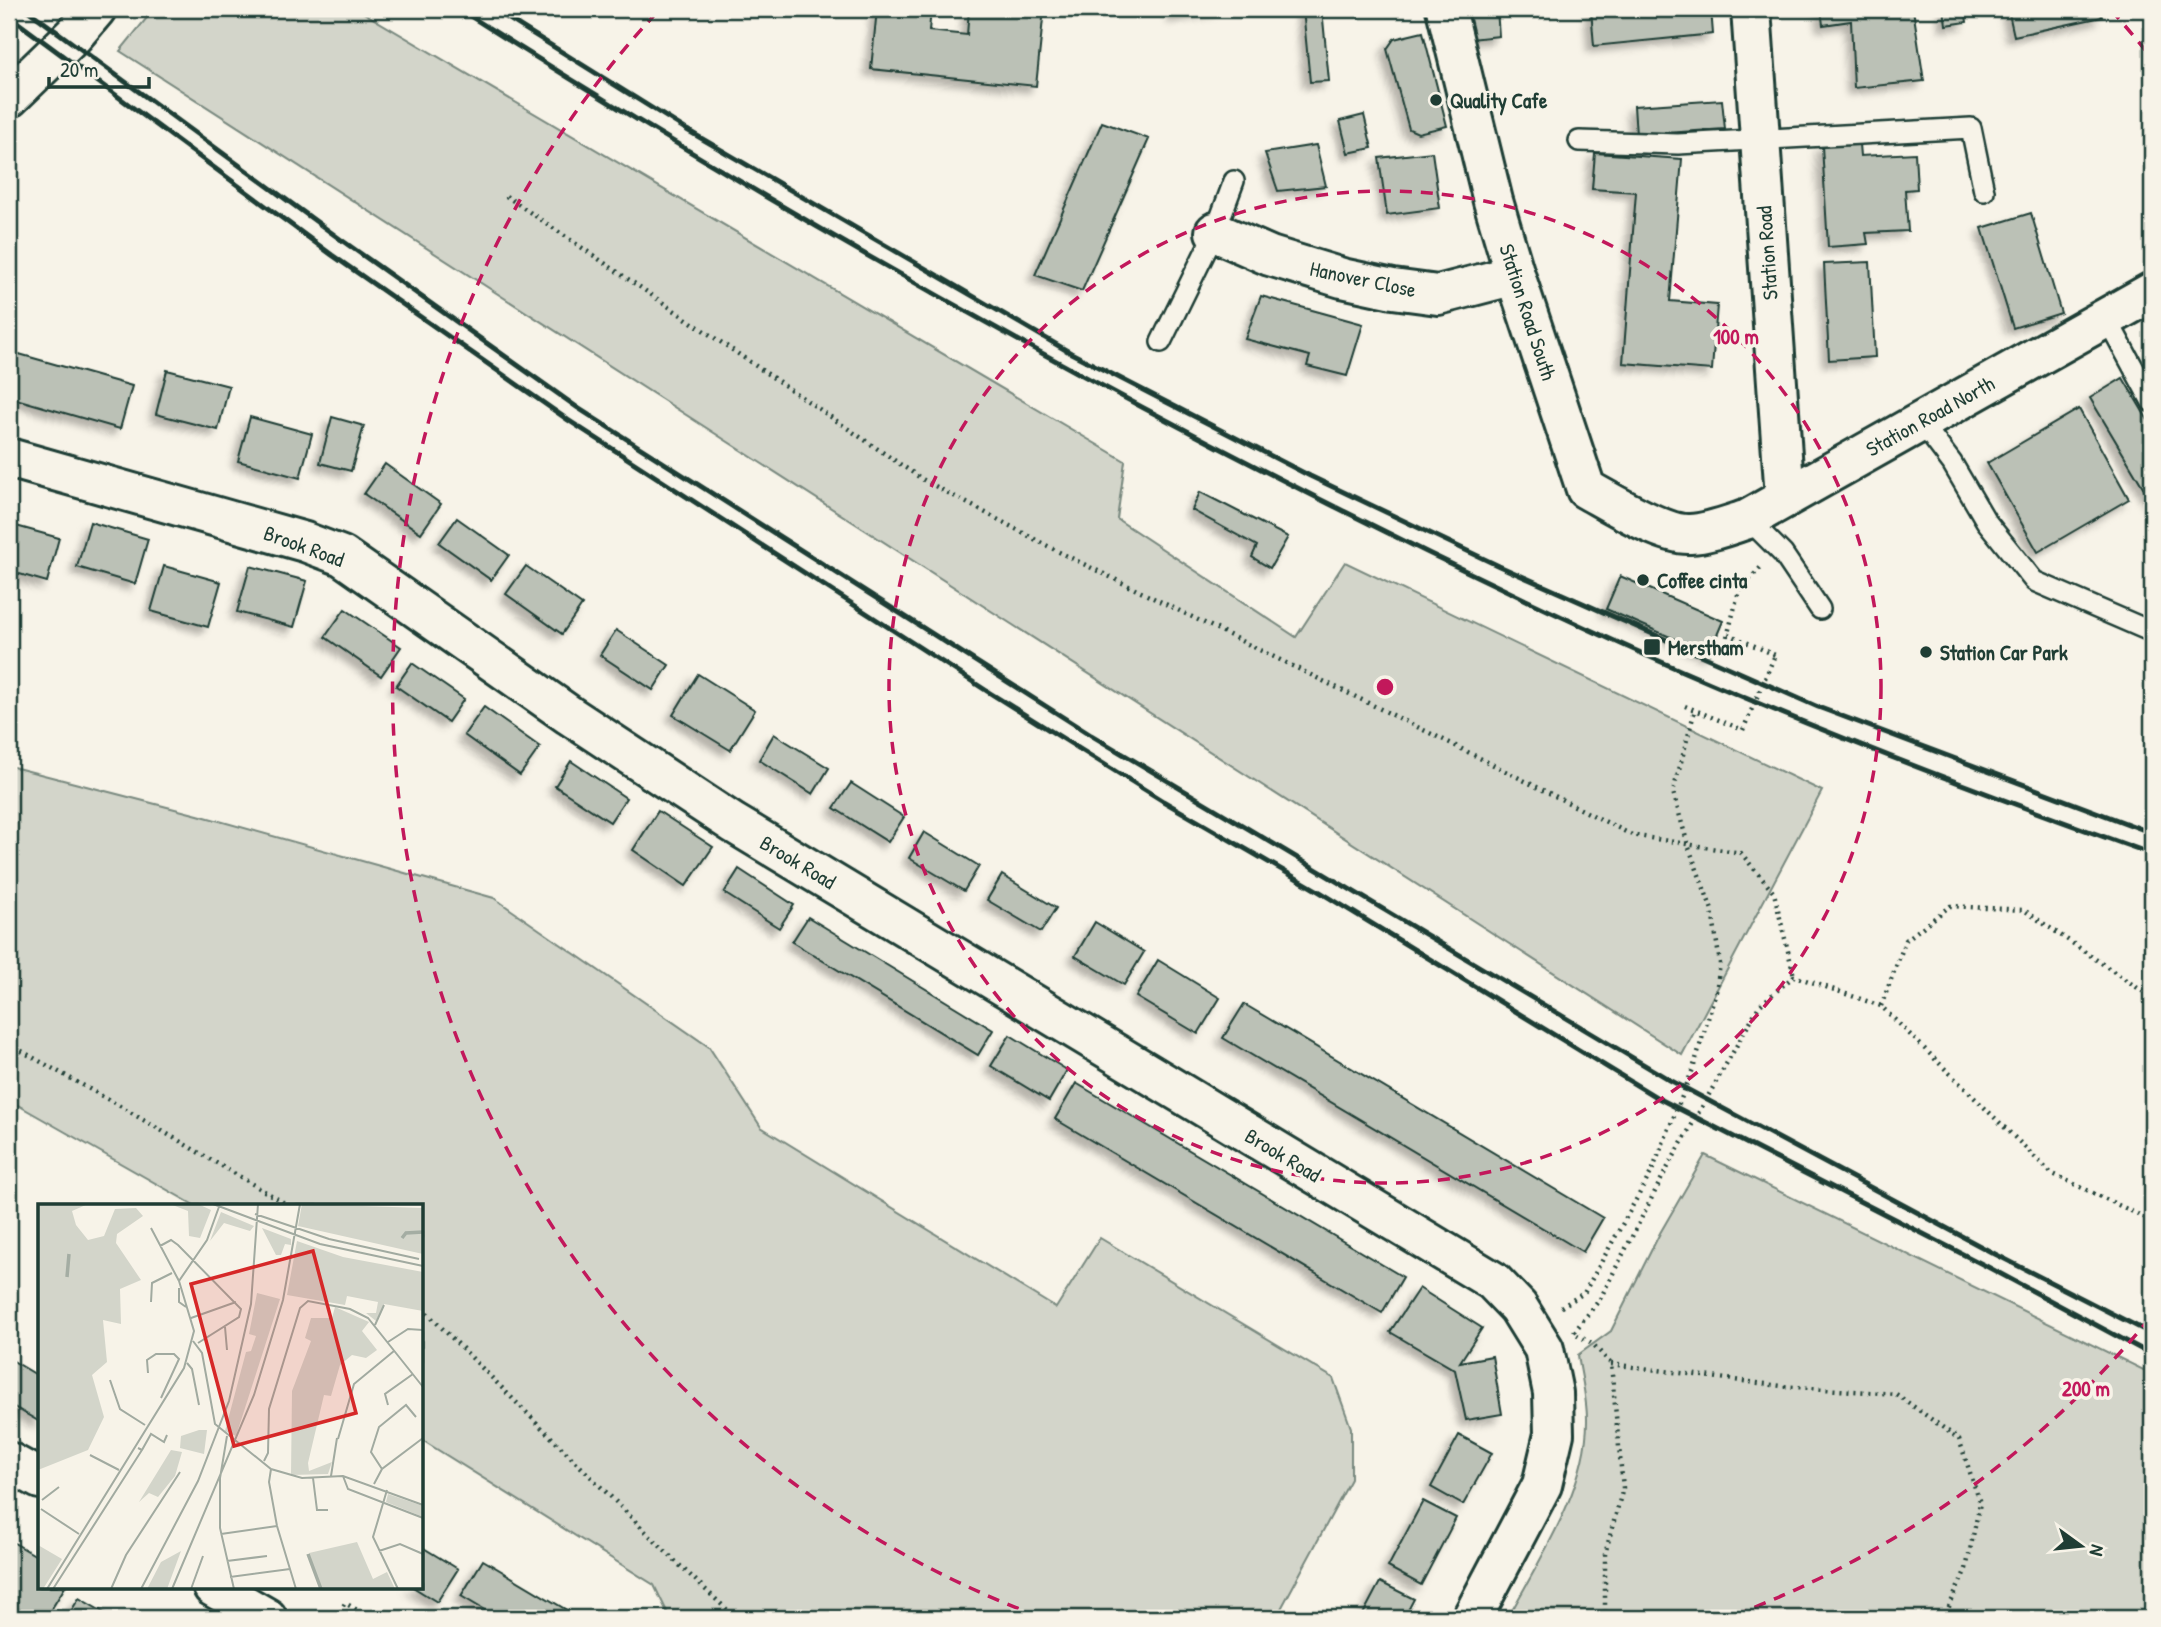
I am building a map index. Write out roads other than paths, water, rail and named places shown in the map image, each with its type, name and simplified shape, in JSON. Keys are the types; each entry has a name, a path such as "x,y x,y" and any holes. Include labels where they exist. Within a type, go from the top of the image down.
{"street":[{"path":"9,99 74,35 96,9"},
{"name":"Station Road South","path":"1446,9 1514,275 1586,489 1670,531 1687,535 1704,532"},
{"name":"Station Road","path":"1751,9 1785,498"},
{"name":"Hanover Close","path":"1215,232 1270,256 1342,278 1393,289 1438,295 1514,275"},
{"name":"Station Road North","path":"1704,532 1748,519 2152,292"},
{"name":"Brook Road","path":"9,458 305,542 342,556 569,715 733,823 1493,1281 1518,1307 1556,1331 1553,1393 1555,1434 1542,1485 1472,1618"},
{"path":"9,1462 38,1478"},
{"path":"214,1588 267,1618"}],"lane":[{"path":"1579,141 1678,144 1971,128 1983,191"},
{"path":"1161,342 1215,232 1234,181"},
{"path":"2106,317 2152,402"},
{"path":"1921,422 1952,463 1986,521 2034,581 2152,632"},
{"path":"1748,519 1779,549 1820,609"}],"railway":[{"path":"26,9 340,239 578,408 1091,735 1668,1079 1995,1254 2152,1334"},
{"path":"459,9 733,177 1012,337 1153,413 1440,559 1725,690 1937,775 2152,854"},
{"path":"493,9 687,130 1071,353 1310,476 1499,566 1818,707 2152,833"},
{"path":"9,16 332,255 568,420 990,693 1163,801 1320,892 1656,1097 1986,1266 2152,1355"}],"place":[{"name":"Quality Cafe","path":"1436,100"},
{"name":"Coffee cinta","path":"1643,580"},
{"name":"Merstham","path":"1652,647"},
{"name":"Station Car Park","path":"1926,652"}]}
